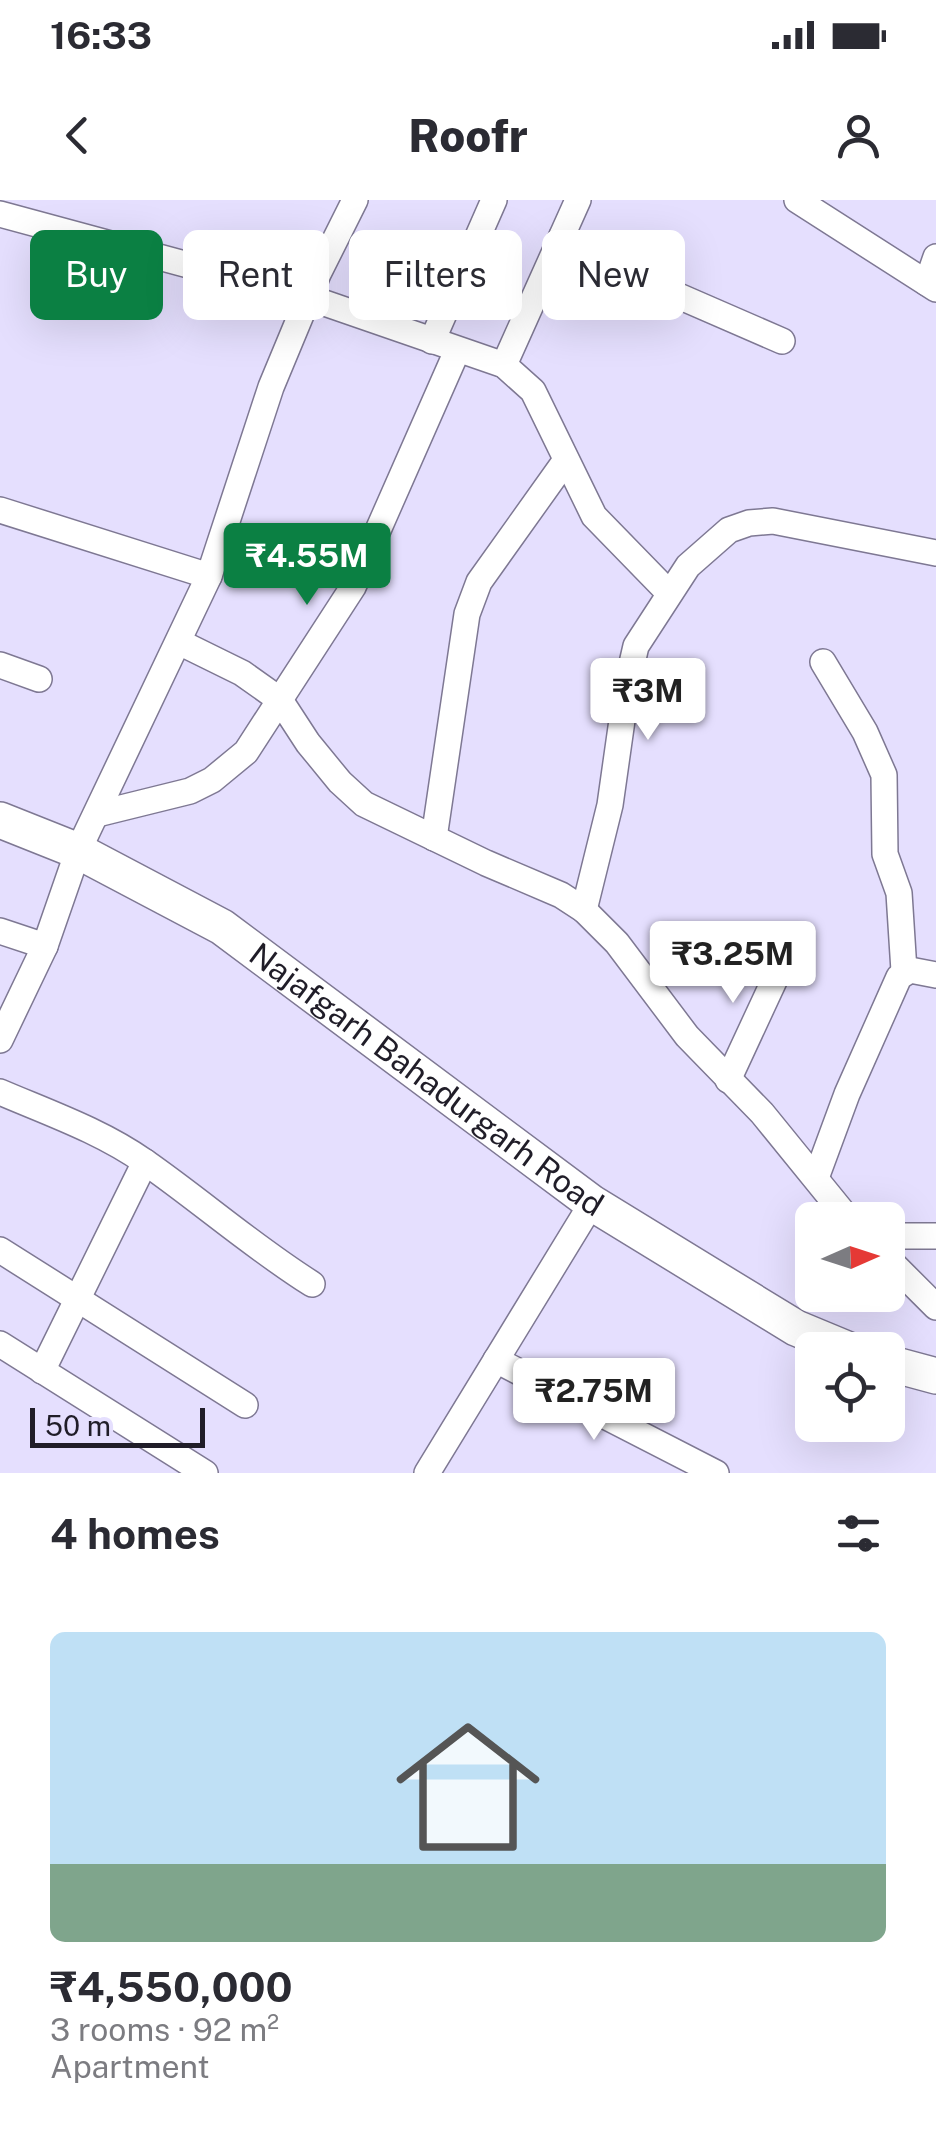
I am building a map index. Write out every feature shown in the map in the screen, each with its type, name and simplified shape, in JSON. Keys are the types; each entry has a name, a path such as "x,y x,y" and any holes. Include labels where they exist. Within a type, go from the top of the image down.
{"street":[{"path":"329,252 355,200"},
{"path":"432,341 494,200"},
{"path":"565,230 578,200"},
{"path":"797,200 932,286 936,257"},
{"path":"0,214 183,264"},
{"path":"504,365 542,280"},
{"path":"685,299 782,341"},
{"path":"329,305 504,365 533,391 594,516 669,592"},
{"path":"0,1040 45,946 78,851 209,576 272,387 301,320"},
{"path":"97,814 190,791 212,780 246,752 353,587 457,351"},
{"path":"434,838 468,614 478,582 566,460"},
{"path":"0,510 209,576"},
{"path":"584,910 610,805 636,646 688,566 729,530 749,522 772,521 936,553"},
{"path":"180,642 242,673 280,700 340,782 364,804 561,894 584,910 617,943 687,1036 762,1112 835,1202"},
{"path":"816,1178 846,1094 904,971 899,893 884,854 884,776 865,732 823,662"},
{"path":"0,665 38,680"},
{"name":"Najafgarh Bahadurgarh Road","path":"0,820 78,851 222,928 592,1203 806,1332"},
{"path":"0,932 45,946"},
{"path":"728,1080 786,954"},
{"path":"904,971 936,975"},
{"path":"0,1092 106,1138 312,1284"},
{"path":"42,1370 145,1162"},
{"path":"429,1472 592,1203"},
{"path":"905,1236 936,1236"},
{"path":"0,1250 246,1405"},
{"path":"905,1276 936,1307"},
{"path":"0,1344 205,1473"},
{"path":"496,1360 716,1473"},
{"path":"905,1367 936,1376"}]}
